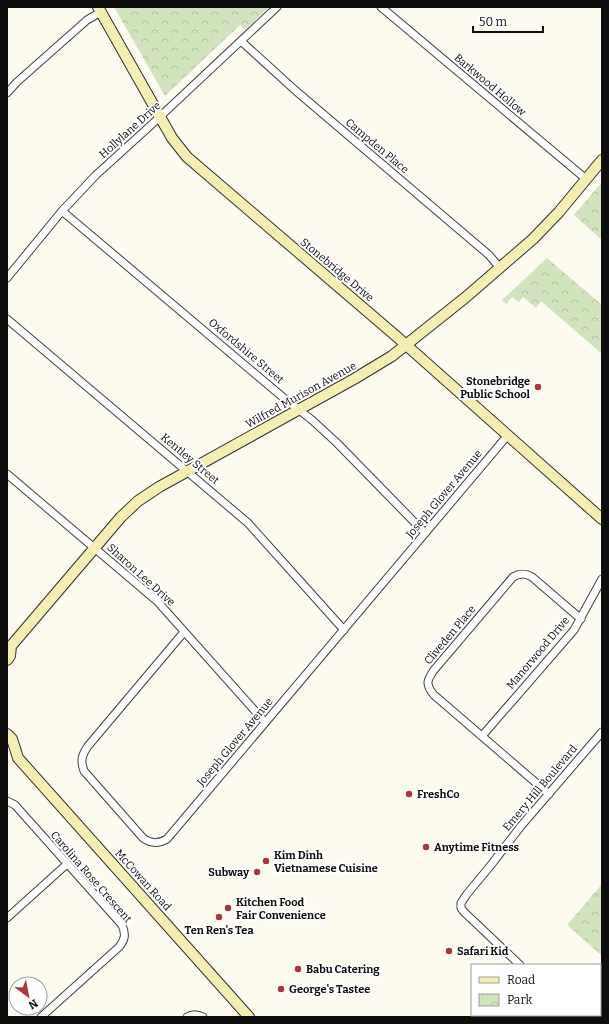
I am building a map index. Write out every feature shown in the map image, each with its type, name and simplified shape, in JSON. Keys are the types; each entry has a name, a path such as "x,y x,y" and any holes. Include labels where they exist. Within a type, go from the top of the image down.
{"street":[{"name":"Hollylane Drive","path":"7,278 62,211 96,175 277,7"},
{"name":"Barkwood Hollow","path":"381,7 586,179"},
{"path":"7,92 100,10"},
{"name":"Stonebridge Drive","path":"100,10 177,146 187,157 406,345 602,519"},
{"name":"Campden Place","path":"241,41 296,91 489,255 500,268"},
{"name":"Wilfred Murison Avenue","path":"7,660 10,656 9,647 130,507 147,495 188,471 379,365 457,305 542,230 602,160"},
{"name":"Oxfordshire Street","path":"62,211 312,420 337,443 425,533"},
{"name":"Kentley Street","path":"7,319 248,523 344,630"},
{"name":"Joseph Glover Avenue","path":"184,632 88,746 82,757 81,764 84,771 143,838 147,841 156,843 167,839 508,436"},
{"name":"Sharon Lee Drive","path":"7,474 157,601 266,722"},
{"name":"Cliveden Place","path":"549,794 434,695 429,690 428,678 513,577 519,574 532,577 581,619"},
{"name":"Manorwood Drive","path":"482,736 574,630 602,580"},
{"name":"Emery Hill Boulevard","path":"519,964 460,908 461,903 521,826 602,732"},
{"name":"McCowan Road","path":"7,734 12,739 18,758 249,1017"},
{"name":"McCowan Road","path":"7,754 18,758"},
{"name":"Carolina Rose Crescent","path":"7,801 14,805 122,925 125,937 123,943 117,949 41,1017"},
{"path":"7,918 67,864"},
{"path":"187,1017 196,1014 203,1017"}],"green space":[{"path":"114,7 269,7 245,30 240,25 165,96"},
{"path":"602,182 602,240 574,215"},
{"path":"547,258 602,305 602,354 541,301 536,308 523,297 519,302 512,297 506,304 502,300"},
{"path":"602,884 602,956 567,925"}],"place":[{"name":"Stonebridge Public School","path":"538,387"},
{"name":"FreshCo","path":"409,794"},
{"name":"Anytime Fitness","path":"426,847"},
{"name":"Kim Dinh Vietnamese Cuisine","path":"266,861"},
{"name":"Subway","path":"257,872"},
{"name":"Kitchen Food Fair Convenience","path":"228,908"},
{"name":"Ten Ren's Tea","path":"219,917"},
{"name":"Safari Kid","path":"449,951"},
{"name":"Babu Catering","path":"298,969"},
{"name":"George's Tastee","path":"281,989"}]}
